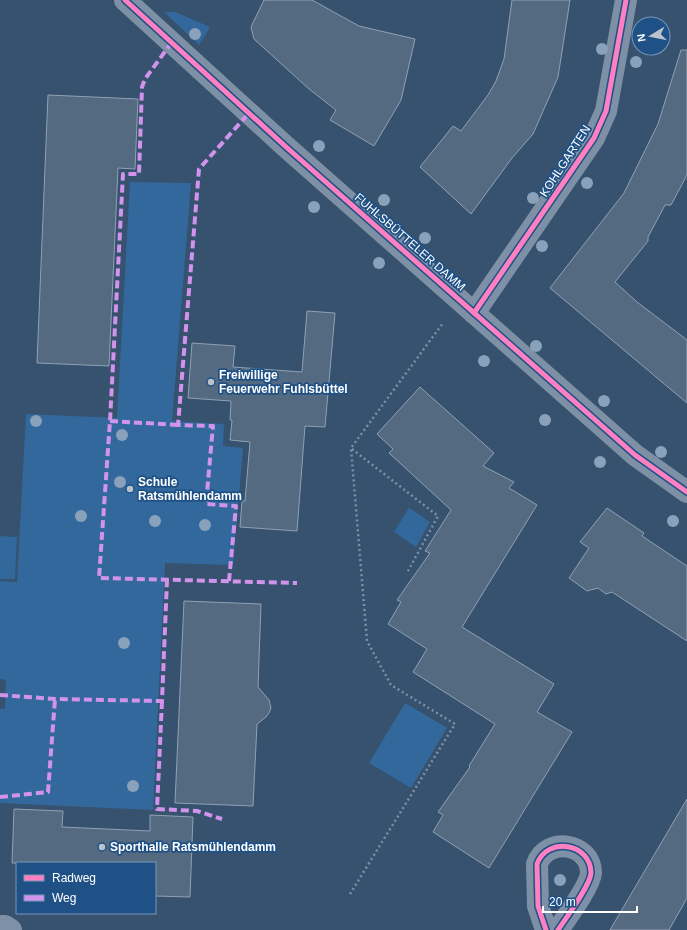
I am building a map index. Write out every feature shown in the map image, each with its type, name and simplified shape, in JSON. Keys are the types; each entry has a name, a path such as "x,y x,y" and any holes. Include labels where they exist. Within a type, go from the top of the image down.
{"street":[{"name":"FUHLSBÜTTELER DAMM","path":"125,0 285,146 635,455 687,492"},
{"name":"KOHLGARTEN","path":"467,306 594,138 606,111 626,0"},
{"path":"546,930 538,906 536,864 543,852 551,848 563,846 576,848 584,855 589,863 591,874 587,884 558,930"},
{"path":"0,926 5,926 11,930"}],"path":[{"path":"350,894 455,724 391,685 367,641 351,448 467,306"},
{"path":"351,448 438,516 408,571"}],"shaded area":[{"path":"164,12 175,12 210,27 199,45"},
{"path":"130,182 191,183 172,421 224,424 223,446 243,448 233,565 165,563 153,810 0,803 0,709 5,709 6,680 0,679 0,581 17,582 26,414 117,418"},
{"path":"409,508 430,522 416,547 394,532"},
{"path":"0,536 17,537 15,579 0,579"},
{"path":"405,703 447,728 411,788 369,763"}],"building":[{"path":"264,0 312,0 359,26 415,39 401,100 374,146 330,120 336,110 309,89 254,39 251,27"},
{"path":"512,0 570,0 558,77 533,134 512,158 471,214 420,167 453,126 461,131 488,95 496,81 504,59"},
{"path":"681,50 687,50 687,175 671,205 665,205 648,237 648,241 615,282 637,302 687,340 687,403 550,288 624,193 658,124"},
{"path":"48,95 138,99 135,169 118,168 109,366 37,363"},
{"path":"307,311 335,313 325,427 305,426 297,531 240,527 242,501 245,501 250,442 230,440 232,420 230,420 231,401 188,398 192,343 235,346 233,367 302,372"},
{"path":"420,387 494,453 483,466 514,482 509,488 537,505 462,627 554,684 537,712 572,732 489,868 433,832 443,815 438,812 470,767 469,766 495,724 413,672 427,649 388,624 401,602 397,600 430,553 425,551 451,510 389,453 393,449 377,434"},
{"path":"607,508 644,533 642,536 687,566 687,641 612,592 606,594 598,588 587,591 569,578 589,548 580,542"},
{"path":"184,601 261,604 258,687 269,700 271,708 266,717 257,724 253,806 175,803"},
{"path":"687,799 687,898 669,930 610,930"},
{"name":"Sporthalle Ratsmühlendamm","path":"14,809 63,811 62,827 150,831 150,815 193,817 190,897 156,896 156,862 12,863"}],"marked path":[{"path":"172,42 145,79 142,87 139,174 123,174 110,421 99,578 297,583"},
{"path":"229,581 236,506 206,504 213,426 178,425 199,169 249,113"},
{"path":"110,421 178,425"},
{"path":"0,695 55,699 162,701 167,580"},
{"path":"0,797 48,792 55,699"},
{"path":"162,701 157,809 197,811 222,819"}],"cycle path":[{"path":"125,0 285,146 635,455 687,492"},
{"path":"474,313 594,138 606,111 626,0"},
{"path":"546,930 538,906 537,864 542,855 550,849 568,847 577,850 584,855 589,863 591,873 587,886 558,930"}],"place":[{"name":"Freiwillige Feuerwehr Fuhlsbüttel","path":"211,382"},
{"name":"Schule Ratsmühlendamm","path":"130,489"},
{"name":"Sporthalle Ratsmühlendamm","path":"102,847"}]}
